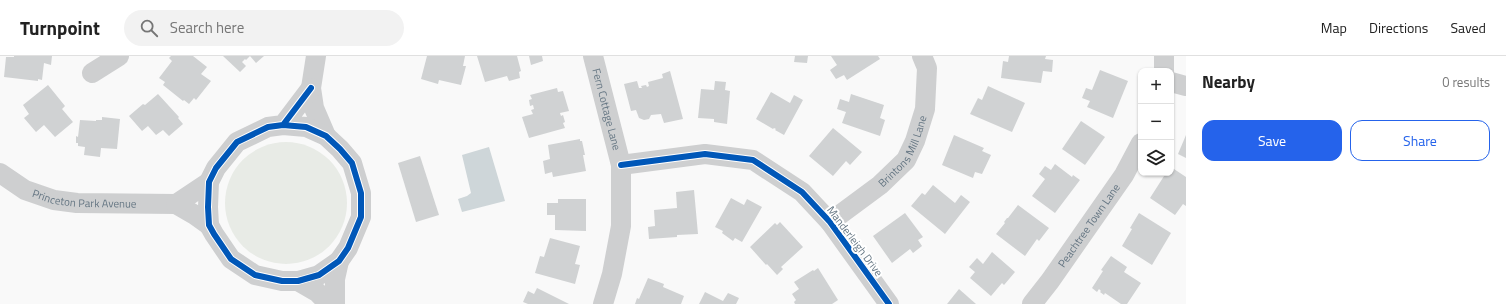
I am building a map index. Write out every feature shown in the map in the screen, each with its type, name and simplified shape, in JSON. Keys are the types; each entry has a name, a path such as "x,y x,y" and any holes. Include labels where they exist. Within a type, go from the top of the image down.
{"street":[{"path":"92,73 119,56"},
{"path":"316,56 311,88 314,108 326,136"},
{"name":"Fern Cottage Lane","path":"593,56 621,165 621,226 612,274 603,304"},
{"path":"1164,56 1164,68"},
{"name":"Brintons Mill Lane","path":"830,222 880,185 906,160 915,141 925,109 927,68 925,57"},
{"path":"1174,83 1186,86"},
{"path":"283,125 311,88"},
{"path":"283,125 306,127 326,136 352,163 361,193 361,217 348,248 339,261 319,275 298,282 282,281 254,274 231,259 210,226 208,207 209,182 216,168 237,142 268,127 283,125"},
{"name":"Peachtree Town Lane","path":"1032,304 1050,281 1124,175 1138,149"},
{"name":"Manderleigh Drive","path":"621,165 705,154 753,160 802,192 830,222 889,304"},
{"name":"Princeton Park Avenue","path":"0,173 25,190 54,200 77,203 176,204 210,226"},
{"path":"176,204 209,182"},
{"path":"335,304 335,279 339,261"},
{"path":"298,282 317,292 329,304"}],"shaded area":[{"path":"286,142 309,146 320,152 329,160 337,169 343,180 347,203 343,226 337,237 329,246 320,254 309,260 286,264 263,260 252,254 243,246 235,237 229,226 225,203 229,180 235,169 243,160 252,152 263,146"},
{"path":"489,147 505,201 462,212 458,199 471,193 462,155"}],"building":[{"path":"52,56 51,65 44,63 42,80 38,79 38,81 4,77 6,57"},
{"path":"171,56 193,56 207,67 201,74 211,81 196,100 194,98 189,104 163,85 165,82 159,78 172,61 169,58"},
{"path":"223,56 250,56 242,62 246,66 240,72"},
{"path":"250,56 264,56 256,63"},
{"path":"427,56 465,56 463,66 466,66 461,85 439,80 438,84 421,79"},
{"path":"477,56 517,56 521,71 519,72 520,78 509,81 507,76 485,82"},
{"path":"529,56 542,56 543,61 531,65"},
{"path":"795,56 808,56 807,63 794,62"},
{"path":"831,56 878,56 880,59 847,80 844,75 836,79 830,70 837,65"},
{"path":"1009,56 1046,56 1045,59 1053,60 1052,72 1043,71 1041,83 1001,78 1003,61 1008,62"},
{"path":"1100,70 1128,81 1113,118 1087,107 1090,101 1082,98 1086,88 1092,90"},
{"path":"670,71 683,119 664,123 661,114 651,115 649,119 644,120 639,118 636,110 631,111 624,84 637,81 639,88 646,85 647,87 649,86 648,82 663,78 662,74"},
{"path":"715,81 726,82 725,90 730,91 727,124 714,122 714,119 698,118 701,89 714,90"},
{"path":"48,85 65,106 62,109 73,122 55,137 44,125 36,132 24,118 29,114 23,105"},
{"path":"988,86 1025,103 1012,132 970,114 978,98 982,100"},
{"path":"557,88 558,92 563,91 569,111 560,113 561,116 563,115 565,122 563,123 565,128 529,138 522,117 533,114 531,110 534,109 533,105 530,106 529,100 532,99 530,95"},
{"path":"771,92 790,103 794,95 803,100 784,135 775,130 776,129 773,129 756,119"},
{"path":"158,94 179,117 178,118 183,124 169,136 163,130 156,135 148,126 142,131 129,116"},
{"path":"851,94 884,105 880,118 885,120 880,136 842,123 846,112 837,109 840,99 849,102"},
{"path":"102,117 120,119 117,149 101,148 100,157 84,155 85,147 78,146 78,143 76,143 80,120 96,121 102,120"},
{"path":"1081,121 1105,137 1085,165 1062,149"},
{"path":"833,128 862,152 850,165 846,161 833,176 809,156"},
{"path":"954,135 984,148 982,151 991,155 982,174 975,172 973,178 942,165"},
{"path":"1186,135 1186,158 1178,154"},
{"path":"580,139 580,141 582,141 585,155 583,155 586,171 553,177 552,172 545,174 543,161 550,159 548,145"},
{"path":"420,156 439,215 416,222 398,163"},
{"path":"1055,164 1072,177 1073,175 1080,180 1055,213 1032,196 1045,179 1039,174 1045,166 1051,170"},
{"path":"1174,169 1186,177 1186,206 1183,204 1175,215 1150,198 1164,176 1174,176"},
{"path":"933,185 955,203 961,195 970,202 945,234 911,206 922,193 925,195"},
{"path":"694,190 698,234 649,239 648,227 655,226 654,210 677,208 676,192"},
{"path":"731,198 744,205 747,199 762,207 742,242 735,238 733,241 722,233 723,231 715,227"},
{"path":"558,199 586,199 586,231 555,230 555,215 547,215 547,203 558,203"},
{"path":"1018,205 1049,228 1039,241 1037,239 1025,256 996,234"},
{"path":"905,213 923,237 918,240 922,246 913,253 910,249 892,263 873,236"},
{"path":"1139,213 1171,233 1152,265 1122,246"},
{"path":"780,222 803,247 781,267 783,269 777,275 750,247 775,223 777,225"},
{"path":"550,238 580,246 575,264 580,265 575,284 535,273 540,256 544,257"},
{"path":"992,252 1015,272 1004,285 1002,283 991,296 970,278 975,272 969,267 977,258 983,264"},
{"path":"1111,256 1127,267 1124,272 1141,283 1127,304 1121,304 1105,293 1104,295 1099,289 1097,292 1092,288 1103,271 1101,270"},
{"path":"818,268 838,300 832,304 795,304 794,302 796,300 792,294 799,289 794,282"},
{"path":"648,278 664,284 663,287 684,296 681,304 635,304 637,298 639,299"},
{"path":"537,288 569,304 528,304 523,302 528,291 534,294"},
{"path":"959,289 976,304 947,304"},
{"path":"705,292 723,301 728,293 739,298 736,304 699,304"}],"cycle path":[{"path":"283,125 306,127 326,136 352,163 361,193 361,217 348,248 339,261 319,275 298,281 282,281 255,275 231,259 209,225 209,182 216,168 237,142 268,127 283,125 311,88"},
{"path":"621,165 705,154 753,160 802,192 830,222 889,304"}]}
